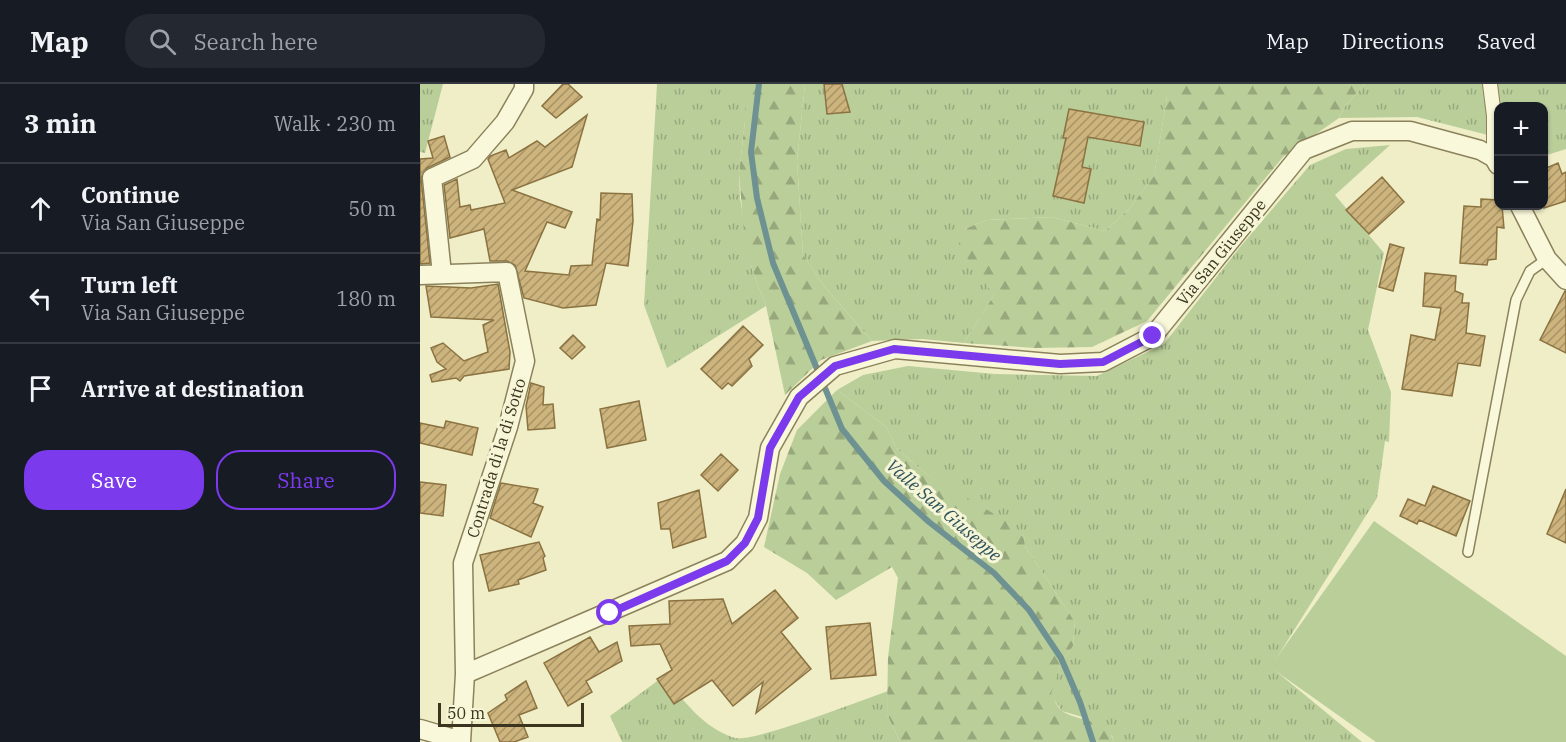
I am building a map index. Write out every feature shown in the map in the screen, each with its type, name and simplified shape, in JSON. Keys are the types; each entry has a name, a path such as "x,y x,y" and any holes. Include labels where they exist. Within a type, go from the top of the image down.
{"street":[{"path":"420,275 442,274 432,178 473,159 505,122 524,89 524,84"},
{"path":"1490,84 1496,156"},
{"name":"Via San Giuseppe","path":"465,674 727,561 745,543 758,518 770,448 799,397 835,366 894,349 1060,364 1103,362 1153,336 1304,150 1352,131 1410,131 1480,150 1494,160"},
{"path":"1522,210 1547,259 1566,280"},
{"name":"Contrada di la di Sotto","path":"442,274 507,272 525,361 508,427 463,563 465,674"},
{"path":"420,729 461,741 465,674"}],"lane":[{"path":"1468,552 1516,300 1530,271 1547,259"}],"green space":[{"path":"420,84 443,84 425,153 420,152"},
{"path":"657,84 745,84 745,121 739,174 740,198 752,269 766,306 667,368 644,305"},
{"path":"745,84 805,84 797,161 803,255 823,285 872,341 821,360 785,395 766,306 752,269 744,232 739,174 745,121"},
{"path":"805,84 1167,84 1167,96 1154,176 1128,210 1105,231 1052,217 986,220 965,229 983,276 994,295 964,343 922,339 872,341 823,285 803,255 797,161"},
{"path":"1167,84 1365,84 1345,106 1339,118 1283,157 1147,321 1092,347 1035,348 964,343 994,295 958,246 965,229 986,220 1052,217 1105,231 1128,210 1154,176"},
{"path":"1365,84 1566,84 1566,149 1548,155 1548,102 1494,102 1494,118 1488,135 1417,117 1339,118 1345,106"},
{"path":"1390,145 1335,195 1384,253 1368,330 1391,392 1389,442 1385,441 1377,498 1271,667 1362,742 1114,742 1112,736 1082,717 1062,711 1050,694 1060,665 1073,646 1075,622 1025,546 1024,536 925,473 897,449 886,427 837,390 863,375 908,366 995,374 1097,376 1164,344 1240,247 1310,165 1346,149"},
{"path":"837,390 886,427 897,449 925,473 1006,521 1024,536 1025,546 1075,622 1073,646 1060,665 1051,694 1061,710 1105,728 1114,742 900,742 887,714 888,657 898,578 892,567 836,600 807,573 764,547 780,474 797,430"},
{"path":"1374,521 1566,656 1566,742 1376,742 1270,667"},
{"path":"664,676 704,721 713,728 735,738 764,734 888,691 887,714 900,742 622,742 610,716"}],"building":[{"path":"563,84 568,84 582,97 556,118 542,106"},
{"path":"824,84 842,84 850,112 827,114"},
{"path":"1069,109 1144,122 1140,146 1088,137 1082,167 1091,169 1084,203 1053,196 1066,138 1063,138"},
{"path":"587,115 572,167 512,190 572,212 565,228 547,222 525,271 569,275 571,266 592,265 597,219 600,220 601,193 632,194 633,221 628,266 606,263 596,305 563,308 524,298 515,265 507,261 490,261 484,229 450,238 444,185 457,179 460,207 470,205 471,210 505,203 488,159 490,156 506,150 509,158 537,141 545,147"},
{"path":"444,136 450,157 427,168 421,178 430,263 420,264 420,159 433,158 428,141"},
{"path":"1558,163 1562,174 1566,172 1566,201 1548,207 1548,167"},
{"path":"1382,177 1404,202 1369,234 1346,210"},
{"path":"1481,199 1494,200 1494,210 1502,210 1504,228 1497,227 1496,259 1488,260 1487,265 1460,263 1464,206 1481,207"},
{"path":"1390,244 1404,248 1393,291 1379,287"},
{"path":"1425,273 1456,276 1455,291 1463,294 1462,303 1469,303 1466,333 1485,336 1480,366 1458,363 1452,396 1402,389 1411,335 1435,340 1441,308 1423,306"},
{"path":"498,284 510,352 509,369 464,376 460,381 456,378 432,382 430,375 446,369 437,362 431,348 443,343 464,361 488,352 483,325 494,320 431,317 426,286 471,288"},
{"path":"1566,291 1566,353 1540,340"},
{"path":"743,326 763,345 749,359 752,366 732,386 728,383 722,389 701,369"},
{"path":"573,335 585,347 572,359 560,348"},
{"path":"531,383 544,387 543,405 553,404 555,428 528,430 526,406"},
{"path":"639,401 646,440 607,448 600,409"},
{"path":"446,421 478,428 472,455 420,443 420,423 444,428"},
{"path":"721,454 738,470 718,491 701,475"},
{"path":"420,482 446,485 443,516 420,513"},
{"path":"501,483 538,489 533,503 543,507 531,537 490,518"},
{"path":"1433,486 1470,501 1456,536 1419,520 1417,524 1400,516 1408,499 1425,506"},
{"path":"1566,489 1566,543 1547,534"},
{"path":"699,490 706,537 673,548 670,529 661,529 658,503"},
{"path":"539,542 545,556 543,558 546,570 518,580 519,584 489,591 480,555"},
{"path":"775,590 798,618 781,632 811,669 756,713 763,682 733,706 712,680 674,704 657,679 672,670 660,644 631,646 629,626 670,624 669,601 723,599 732,624"},
{"path":"870,623 876,675 831,679 826,627"},
{"path":"590,637 599,652 617,642 622,661 586,681 592,692 568,706 544,663"},
{"path":"526,681 537,708 519,715 528,737 514,742 500,742 488,713 507,700 505,695"}],"waterway":[{"name":"Valle San Giuseppe","path":"759,84 751,152 757,198 773,263 842,429 884,481 929,522 994,573 1029,610 1061,658 1080,702 1093,742"}],"route":[{"path":"610,613 727,561 745,543 758,518 770,448 799,397 835,366 894,349 1060,364 1103,362 1153,336"}]}
